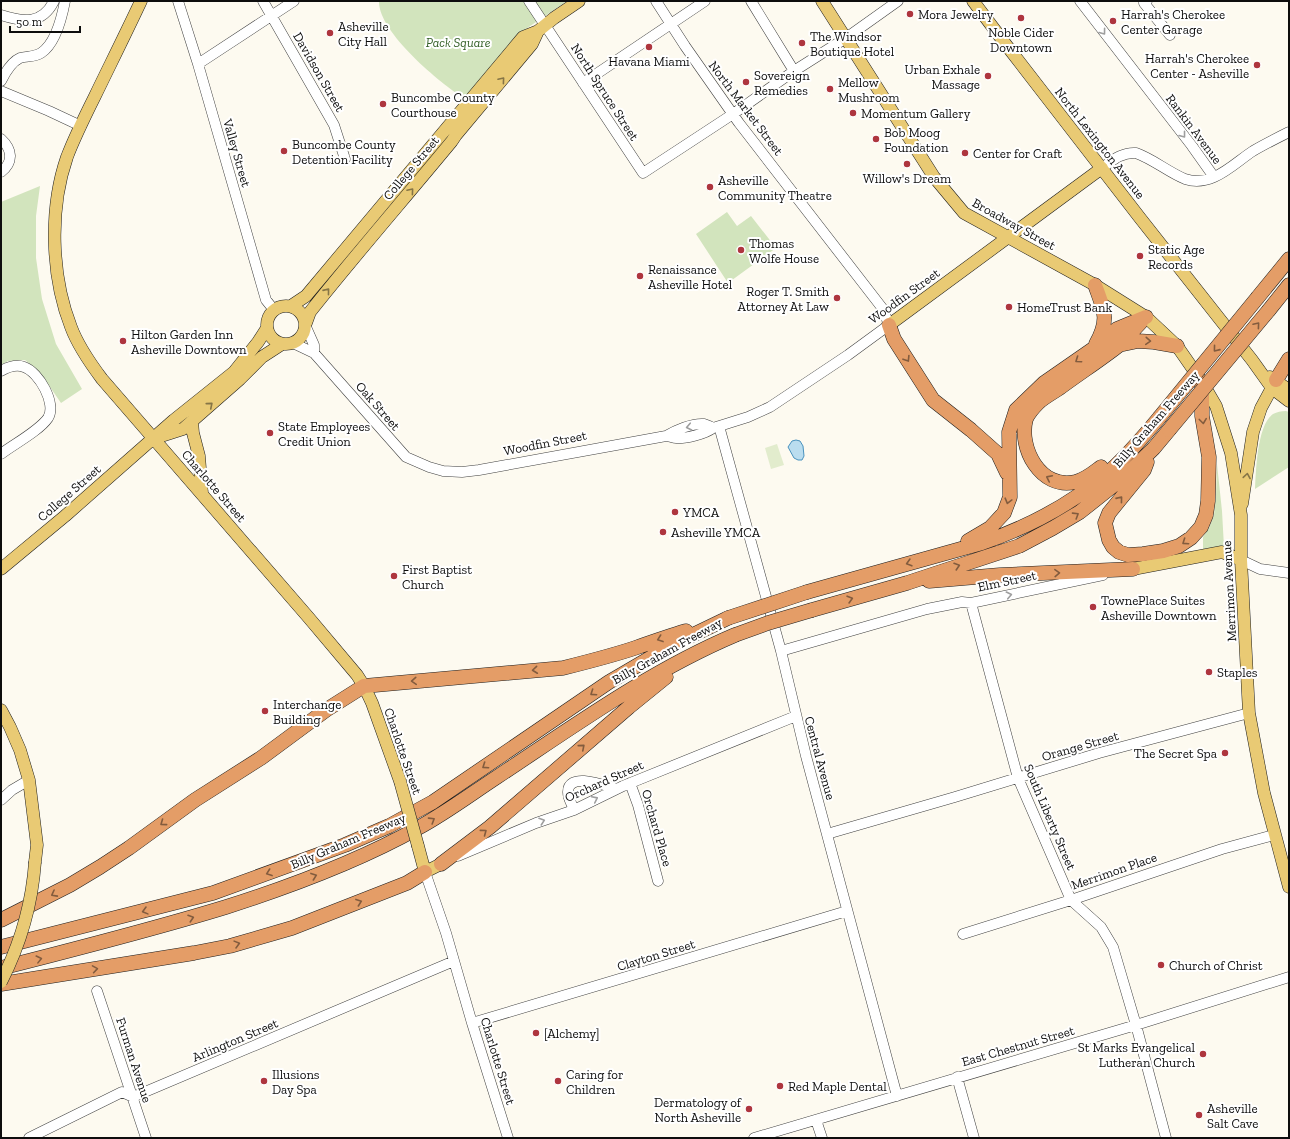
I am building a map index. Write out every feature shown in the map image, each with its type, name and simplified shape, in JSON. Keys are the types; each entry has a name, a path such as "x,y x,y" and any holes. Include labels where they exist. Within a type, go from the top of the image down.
{"highway":[{"path":"1279,271 1283,254 1289,247"},
{"name":"Billy Graham Freeway","path":"1,947 213,893 345,845 389,826 433,802 609,682 674,644 712,625 728,618 807,592 982,543 1006,535 1049,513 1078,496 1111,470 1143,437 1289,259"},
{"path":"1093,348 1102,333 1105,313 1095,284"},
{"name":"Billy Graham Freeway","path":"1,968 130,936 262,895 352,862 420,828 620,695 708,646 768,623 907,583 1019,546 1053,528 1080,512 1124,477 1154,448 1289,285"},
{"path":"1143,437 1090,476 1075,482 1063,483 1051,479 1043,474 1032,462 1025,439 1026,418 1038,403 1119,345 1146,317"},
{"path":"946,552 973,539 990,528 1004,513 1010,497 1009,432 1016,410 1044,383 1117,330 1146,317"},
{"path":"889,325 894,339 933,400 971,430 998,454 1009,479"},
{"path":"1119,345 1138,341 1177,346"},
{"path":"1274,384 1289,359"},
{"path":"1154,448 1144,470 1109,513 1106,523 1109,540 1119,552 1128,555 1163,551 1178,546 1190,538 1201,527 1206,516 1208,501 1209,457 1202,416 1202,382"},
{"path":"907,583 1000,575 1133,569"},
{"path":"1,920 70,885 100,867 195,800 261,758 326,710 364,686 388,682 479,676 563,668 636,648 668,636 712,625"},
{"path":"441,864 490,827 629,707 708,646"},
{"path":"1,983 230,946 292,928 407,883 425,872"}],"main road":[{"name":"Charlotte Street","path":"141,1 80,126 67,158 60,188 55,231 56,259 58,283 71,327 89,362 102,379 202,493 357,675 372,704 400,781 425,872"},
{"name":"College Street","path":"306,325 310,312 368,240 415,186 523,37 541,28 579,1"},
{"name":"Broadway Street","path":"822,1 940,184 964,213 1095,284 1146,317"},
{"name":"North Lexington Avenue","path":"973,1 1140,218 1260,370 1274,384"},
{"name":"College Street","path":"291,306 306,296 355,236 468,111"},
{"name":"Woodfin Street","path":"889,325 1102,168"},
{"path":"355,236 368,240"},
{"path":"291,306 302,314 306,325 304,334 299,339 288,343 278,342 271,336 267,328 269,318 274,310 279,307 291,306"},
{"name":"Merrimon Avenue","path":"1146,317 1177,346 1202,382 1216,406 1231,453 1241,515 1241,560 1249,713 1264,793 1289,887"},
{"name":"College Street","path":"1,569 65,516 153,438 234,372 258,342 267,328"},
{"name":"College Street","path":"153,438 183,429 267,353 288,343"},
{"path":"1274,384 1289,390"},
{"path":"1261,408 1289,401 1274,384"},
{"path":"1241,515 1254,432 1261,408 1274,384"},
{"path":"192,421 193,433 199,456 202,493"},
{"name":"Elm Street","path":"1133,569 1222,552 1241,560"},
{"path":"1,710 10,725 20,750 29,780 37,845 34,880 24,925 1,983"},
{"name":"Orchard Street","path":"425,872 441,864"}],"street":[{"path":"1,15 28,21 38,18 46,13 54,1"},
{"path":"1,81 12,63 20,58 41,54 49,47 65,1"},
{"name":"Valley Street","path":"178,1 198,64 266,300 274,310"},
{"name":"Davidson Street","path":"263,1 334,125 345,159"},
{"path":"198,64 294,1"},
{"name":"North Spruce Street","path":"528,1 541,28 583,83 643,173 733,114"},
{"name":"North Market Street","path":"656,1 685,46 733,114 883,308 889,325"},
{"path":"583,83 705,1"},
{"path":"751,1 794,71"},
{"path":"733,114 898,1"},
{"name":"Rankin Avenue","path":"1080,1 1214,177"},
{"path":"1147,1 1144,3 1170,35"},
{"path":"1,91 80,126"},
{"path":"1102,168 1123,154 1136,153 1186,179 1201,181 1226,171 1254,151 1289,132"},
{"path":"1,139 8,145 11,156 7,168 1,172"},
{"name":"Oak Street","path":"306,325 314,345 314,353"},
{"name":"Woodfin Street","path":"429,467 443,471 473,471 666,436 676,430 697,425 704,424 716,427 748,417 777,403 889,325"},
{"name":"Oak Street","path":"288,343 314,353 406,457 429,467"},
{"path":"1,372 14,366 25,367 38,379 48,395 51,408 48,418 39,428 1,454"},
{"name":"Central Avenue","path":"716,427 781,651 796,716 897,1096"},
{"path":"1241,560 1260,569 1289,573"},
{"name":"Elm Street","path":"781,651 927,609 962,602 971,602 1133,569"},
{"name":"South Liberty Street","path":"971,602 1018,778 1071,900 1101,927 1113,947 1136,1025 1166,1138"},
{"name":"Orange Street","path":"827,834 1099,753 1249,713"},
{"name":"Orchard Street","path":"441,864 536,823 574,810 617,789 796,716"},
{"path":"1,800 12,790 29,780"},
{"path":"574,810 569,799 568,792 569,786 573,783 589,780 617,789"},
{"name":"Orchard Place","path":"630,784 638,804 658,881"},
{"name":"Merrimon Place","path":"963,934 1071,900 1222,849 1274,835"},
{"name":"Charlotte Street","path":"425,872 446,933 508,1138"},
{"name":"Clayton Street","path":"472,1023 847,911"},
{"name":"Arlington Street","path":"29,1138 122,1092 133,1097 454,961"},
{"name":"East Chestnut Street","path":"754,1138 1136,1025 1289,977"},
{"name":"Furman Avenue","path":"97,991 146,1138"},
{"path":"957,1077 974,1138"},
{"path":"816,1120 822,1138"}],"green space":[{"name":"Pack Square","path":"379,1 567,1 517,35 465,99 412,56 388,27 381,13"},
{"path":"40,186 36,216 36,258 42,299 56,344 82,389 61,403 41,375 25,360 8,361 1,365 1,202"},
{"path":"727,212 737,226 751,216 776,248 728,283 696,234"},
{"path":"1286,411 1289,412 1289,467 1255,489 1258,449 1264,428 1273,414"},
{"path":"777,444 784,465 771,469 765,448"},
{"path":"1217,464 1224,547 1203,549 1203,537 1209,528 1214,515"}],"water":[{"path":"792,441 800,441 803,446 804,456 802,460 794,458 788,447"}],"place":[{"name":"Mora Jewelry","path":"910,14"},
{"name":"Noble Cider Downtown","path":"1021,18"},
{"name":"Harrah's Cherokee Center Garage","path":"1113,21"},
{"name":"Asheville City Hall","path":"330,33"},
{"name":"The Windsor Boutique Hotel","path":"802,43"},
{"name":"Havana Miami","path":"649,47"},
{"name":"Harrah's Cherokee Center - Asheville","path":"1257,65"},
{"name":"Urban Exhale Massage","path":"988,76"},
{"name":"Sovereign Remedies","path":"746,82"},
{"name":"Mellow Mushroom","path":"830,89"},
{"name":"Buncombe County Courthouse","path":"383,104"},
{"name":"Momentum Gallery","path":"853,113"},
{"name":"Bob Moog Foundation","path":"876,139"},
{"name":"Buncombe County Detention Facility","path":"284,151"},
{"name":"Center for Craft","path":"965,153"},
{"name":"Willow's Dream","path":"907,164"},
{"name":"Asheville Community Theatre","path":"710,187"},
{"name":"Thomas Wolfe House","path":"741,250"},
{"name":"Static Age Records","path":"1140,256"},
{"name":"Renaissance Asheville Hotel","path":"640,276"},
{"name":"Roger T. Smith Attorney At Law","path":"837,298"},
{"name":"HomeTrust Bank","path":"1009,307"},
{"name":"Hilton Garden Inn Asheville Downtown","path":"123,341"},
{"name":"State Employees Credit Union","path":"270,433"},
{"name":"YMCA","path":"675,512"},
{"name":"Asheville YMCA","path":"663,532"},
{"name":"First Baptist Church","path":"394,576"},
{"name":"TownePlace Suites Asheville Downtown","path":"1093,607"},
{"name":"Staples","path":"1209,672"},
{"name":"Interchange Building","path":"265,711"},
{"name":"The Secret Spa","path":"1225,753"},
{"name":"Church of Christ","path":"1161,965"},
{"name":"[Alchemy]","path":"536,1033"},
{"name":"St Marks Evangelical Lutheran Church","path":"1203,1054"},
{"name":"Illusions Day Spa","path":"264,1081"},
{"name":"Caring for Children","path":"558,1081"},
{"name":"Red Maple Dental","path":"780,1086"},
{"name":"Dermatology of North Asheville","path":"749,1109"},
{"name":"Asheville Salt Cave","path":"1199,1115"}]}
